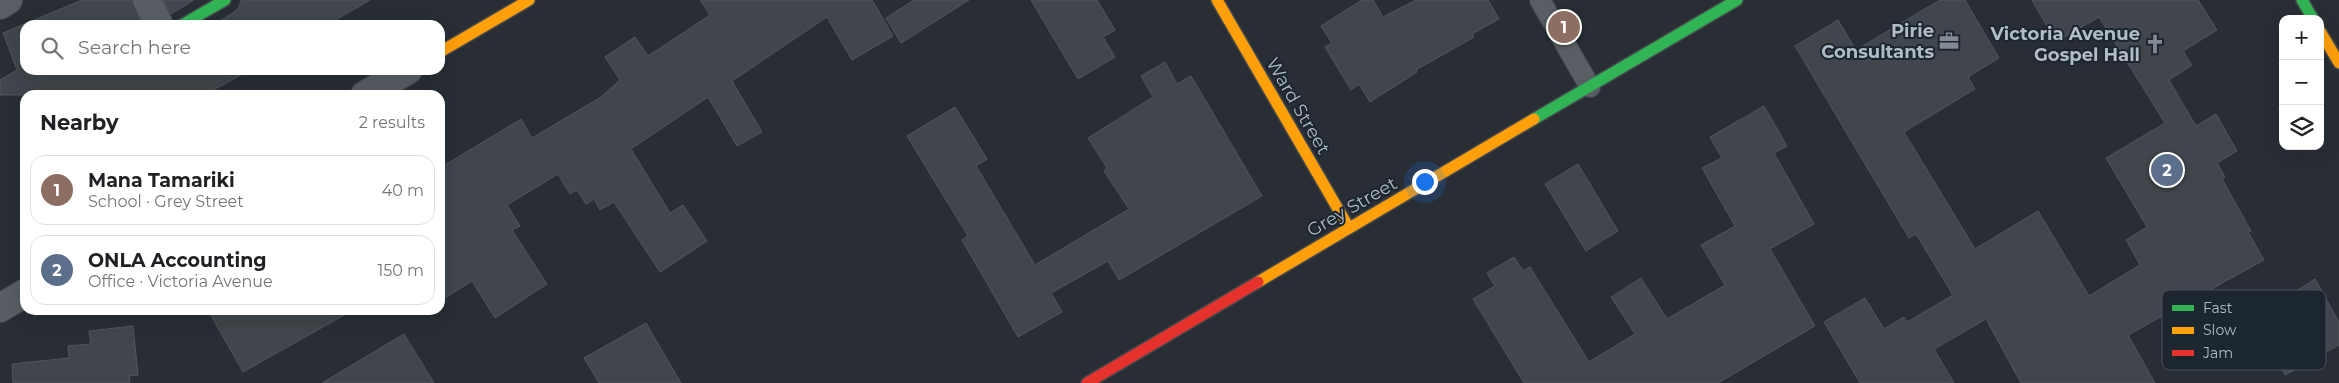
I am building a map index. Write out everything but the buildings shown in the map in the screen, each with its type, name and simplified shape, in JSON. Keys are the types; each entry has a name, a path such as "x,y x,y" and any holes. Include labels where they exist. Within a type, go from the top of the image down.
{"street":[{"path":"0,5 8,0"},
{"path":"147,0 157,20"},
{"path":"191,20 225,0"},
{"path":"445,49 529,0"},
{"name":"Ward Street","path":"1217,0 1349,228"},
{"name":"Grey Street","path":"1087,383 1737,0"},
{"path":"2302,0 2311,15"},
{"path":"2324,38 2339,63"},
{"path":"374,90 399,75"},
{"path":"0,308 20,296"}],"lane":[{"path":"1540,0 1590,87"}],"traffic: fast":[{"path":"191,20 225,0"},
{"path":"1534,119 1737,0"},
{"path":"2302,0 2311,15"}],"traffic: slow":[{"path":"445,49 529,0"},
{"path":"1217,0 1349,228"},
{"path":"2324,38 2339,63"},
{"path":"1258,282 1534,119"}],"traffic: jam":[{"path":"1087,383 1258,282"}],"place":[{"name":"Mana Tamariki","path":"1564,27"},
{"name":"Pirie Consultants","path":"1949,41"},
{"name":"Victoria Avenue Gospel Hall","path":"2155,44"},
{"name":"ONLA Accounting","path":"2167,170"}]}
